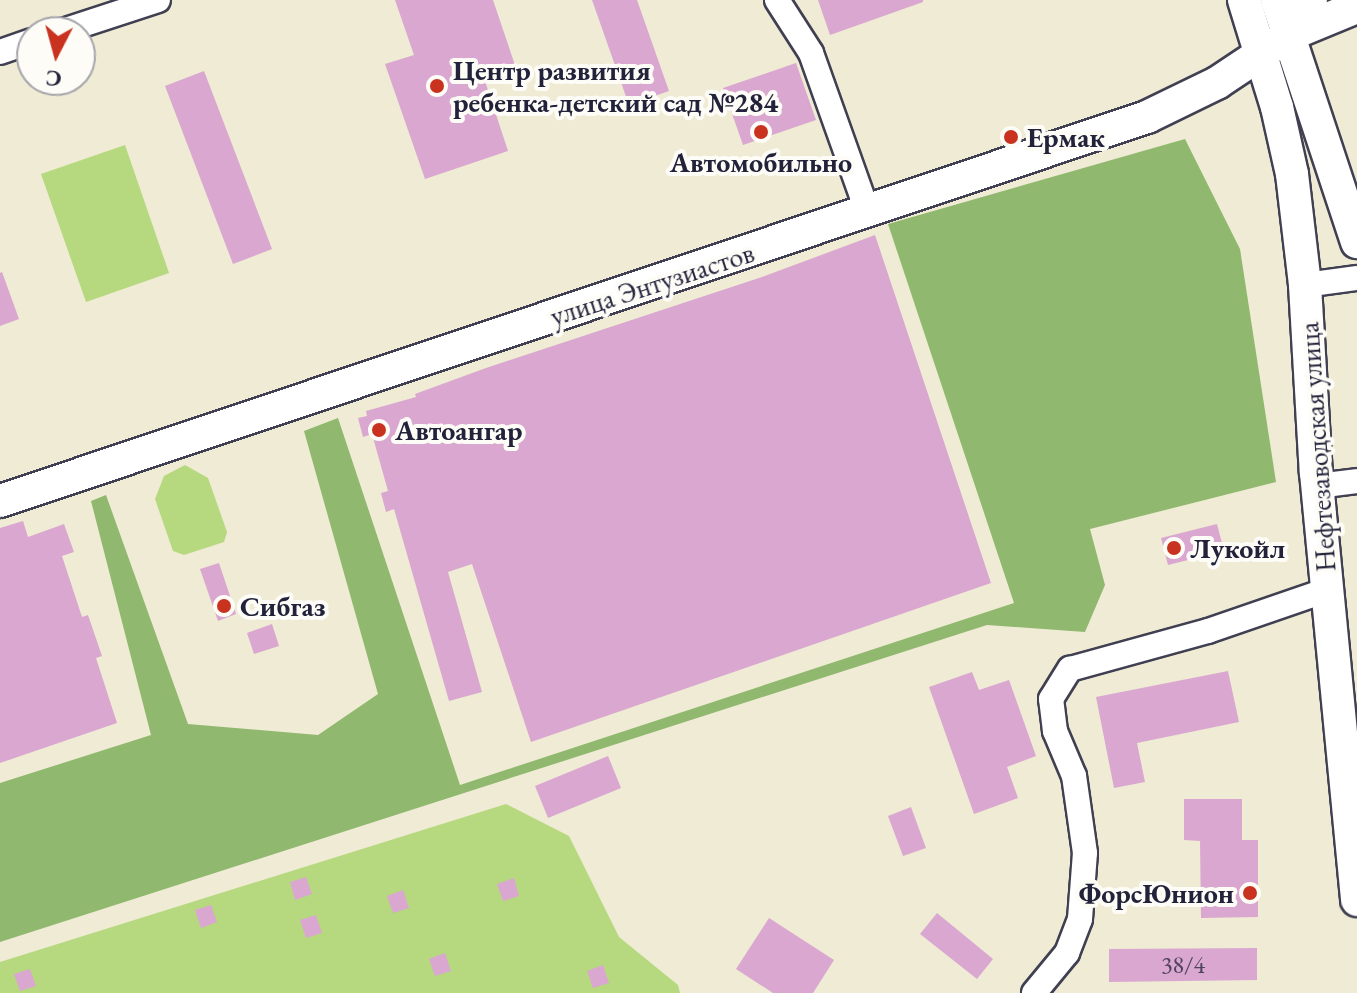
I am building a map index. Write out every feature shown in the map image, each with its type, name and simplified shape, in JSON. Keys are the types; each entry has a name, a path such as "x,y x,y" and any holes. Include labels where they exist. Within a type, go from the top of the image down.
{"main road":[{"name":"Нефтезаводская улица","path":"1244,0 1262,52 1292,174 1305,285 1317,486 1357,900"},
{"path":"1277,0 1357,242"},
{"name":"улица Энтузиастов","path":"1289,35 1311,0"},
{"name":"улица Энтузиастов","path":"0,501 1147,117 1217,83 1289,35 1357,7"}],"street":[{"path":"96,20 158,0"},
{"path":"777,0 811,53 867,210"},
{"path":"1305,285 1357,278"},
{"path":"1317,486 1357,481"},
{"path":"1034,993 1067,953 1080,919 1085,853 1074,776 1055,731 1051,699 1070,669 1208,631 1327,590"}],"green space":[{"path":"1185,139 1240,249 1276,482 1090,529 1105,585 1085,632 987,625 0,942 0,783 151,735 91,501 106,495 188,724 318,735 378,694 304,431 338,418 460,785 1014,603 888,224"},
{"path":"125,145 169,273 86,302 41,174"},
{"path":"185,465 208,478 227,532 224,542 184,555 173,551 155,499 164,476"},
{"path":"506,804 569,836 619,937 678,985 680,993 0,993 0,962"}],"building":[{"name":"Центр развития ребенка-детский сад №284","path":"395,0 493,0 518,74 486,84 508,151 425,179 385,64 414,55"},
{"path":"592,0 637,0 669,91 629,105"},
{"path":"818,0 923,0 923,2 830,35"},
{"path":"796,63 816,120 743,145 723,88"},
{"path":"204,71 272,249 233,264 165,86"},
{"path":"875,235 991,583 531,742 472,564 448,572 482,692 449,701 394,509 386,512 381,493 388,491 372,434 363,437 358,418 367,416 366,411 416,397 415,394 486,368 762,277"},
{"path":"0,273 19,319 0,326"},
{"path":"23,521 28,537 64,524 74,552 62,556 82,617 88,615 102,656 96,658 117,723 0,763 0,528"},
{"path":"1217,524 1224,551 1168,565 1161,538"},
{"path":"219,563 236,614 218,621 200,569"},
{"path":"272,624 279,646 254,654 247,633"},
{"path":"1228,671 1239,722 1137,743 1145,782 1114,788 1096,697"},
{"path":"972,672 979,690 1009,680 1036,756 1007,767 1018,798 974,814 929,687"},
{"path":"608,756 621,788 548,818 535,786"},
{"path":"1184,799 1242,799 1242,840 1258,840 1258,917 1201,918 1200,841 1184,840"},
{"path":"911,807 926,848 903,856 888,816"},
{"path":"306,877 312,894 295,900 290,882"},
{"path":"514,878 519,896 503,901 497,884"},
{"path":"403,890 409,908 393,913 387,896"},
{"path":"211,905 217,922 201,928 195,910"},
{"path":"937,913 993,959 977,979 920,934"},
{"path":"316,915 322,933 306,938 300,920"},
{"path":"769,918 834,960 813,993 773,993 736,969"},
{"path":"1257,948 1257,980 1109,982 1109,949"},
{"path":"445,953 451,971 435,976 429,959"},
{"path":"603,965 609,983 593,988 587,971"},
{"path":"30,969 36,986 20,991 14,974"}],"place":[{"name":"Центр развития ребенка-детский сад №284","path":"437,86"},
{"name":"Автомобильно","path":"761,132"},
{"name":"Ермак","path":"1011,137"},
{"name":"Автоангар","path":"379,430"},
{"name":"Лукойл","path":"1174,548"},
{"name":"Сибгаз","path":"224,606"},
{"name":"ФорсЮнион","path":"1250,893"}]}
